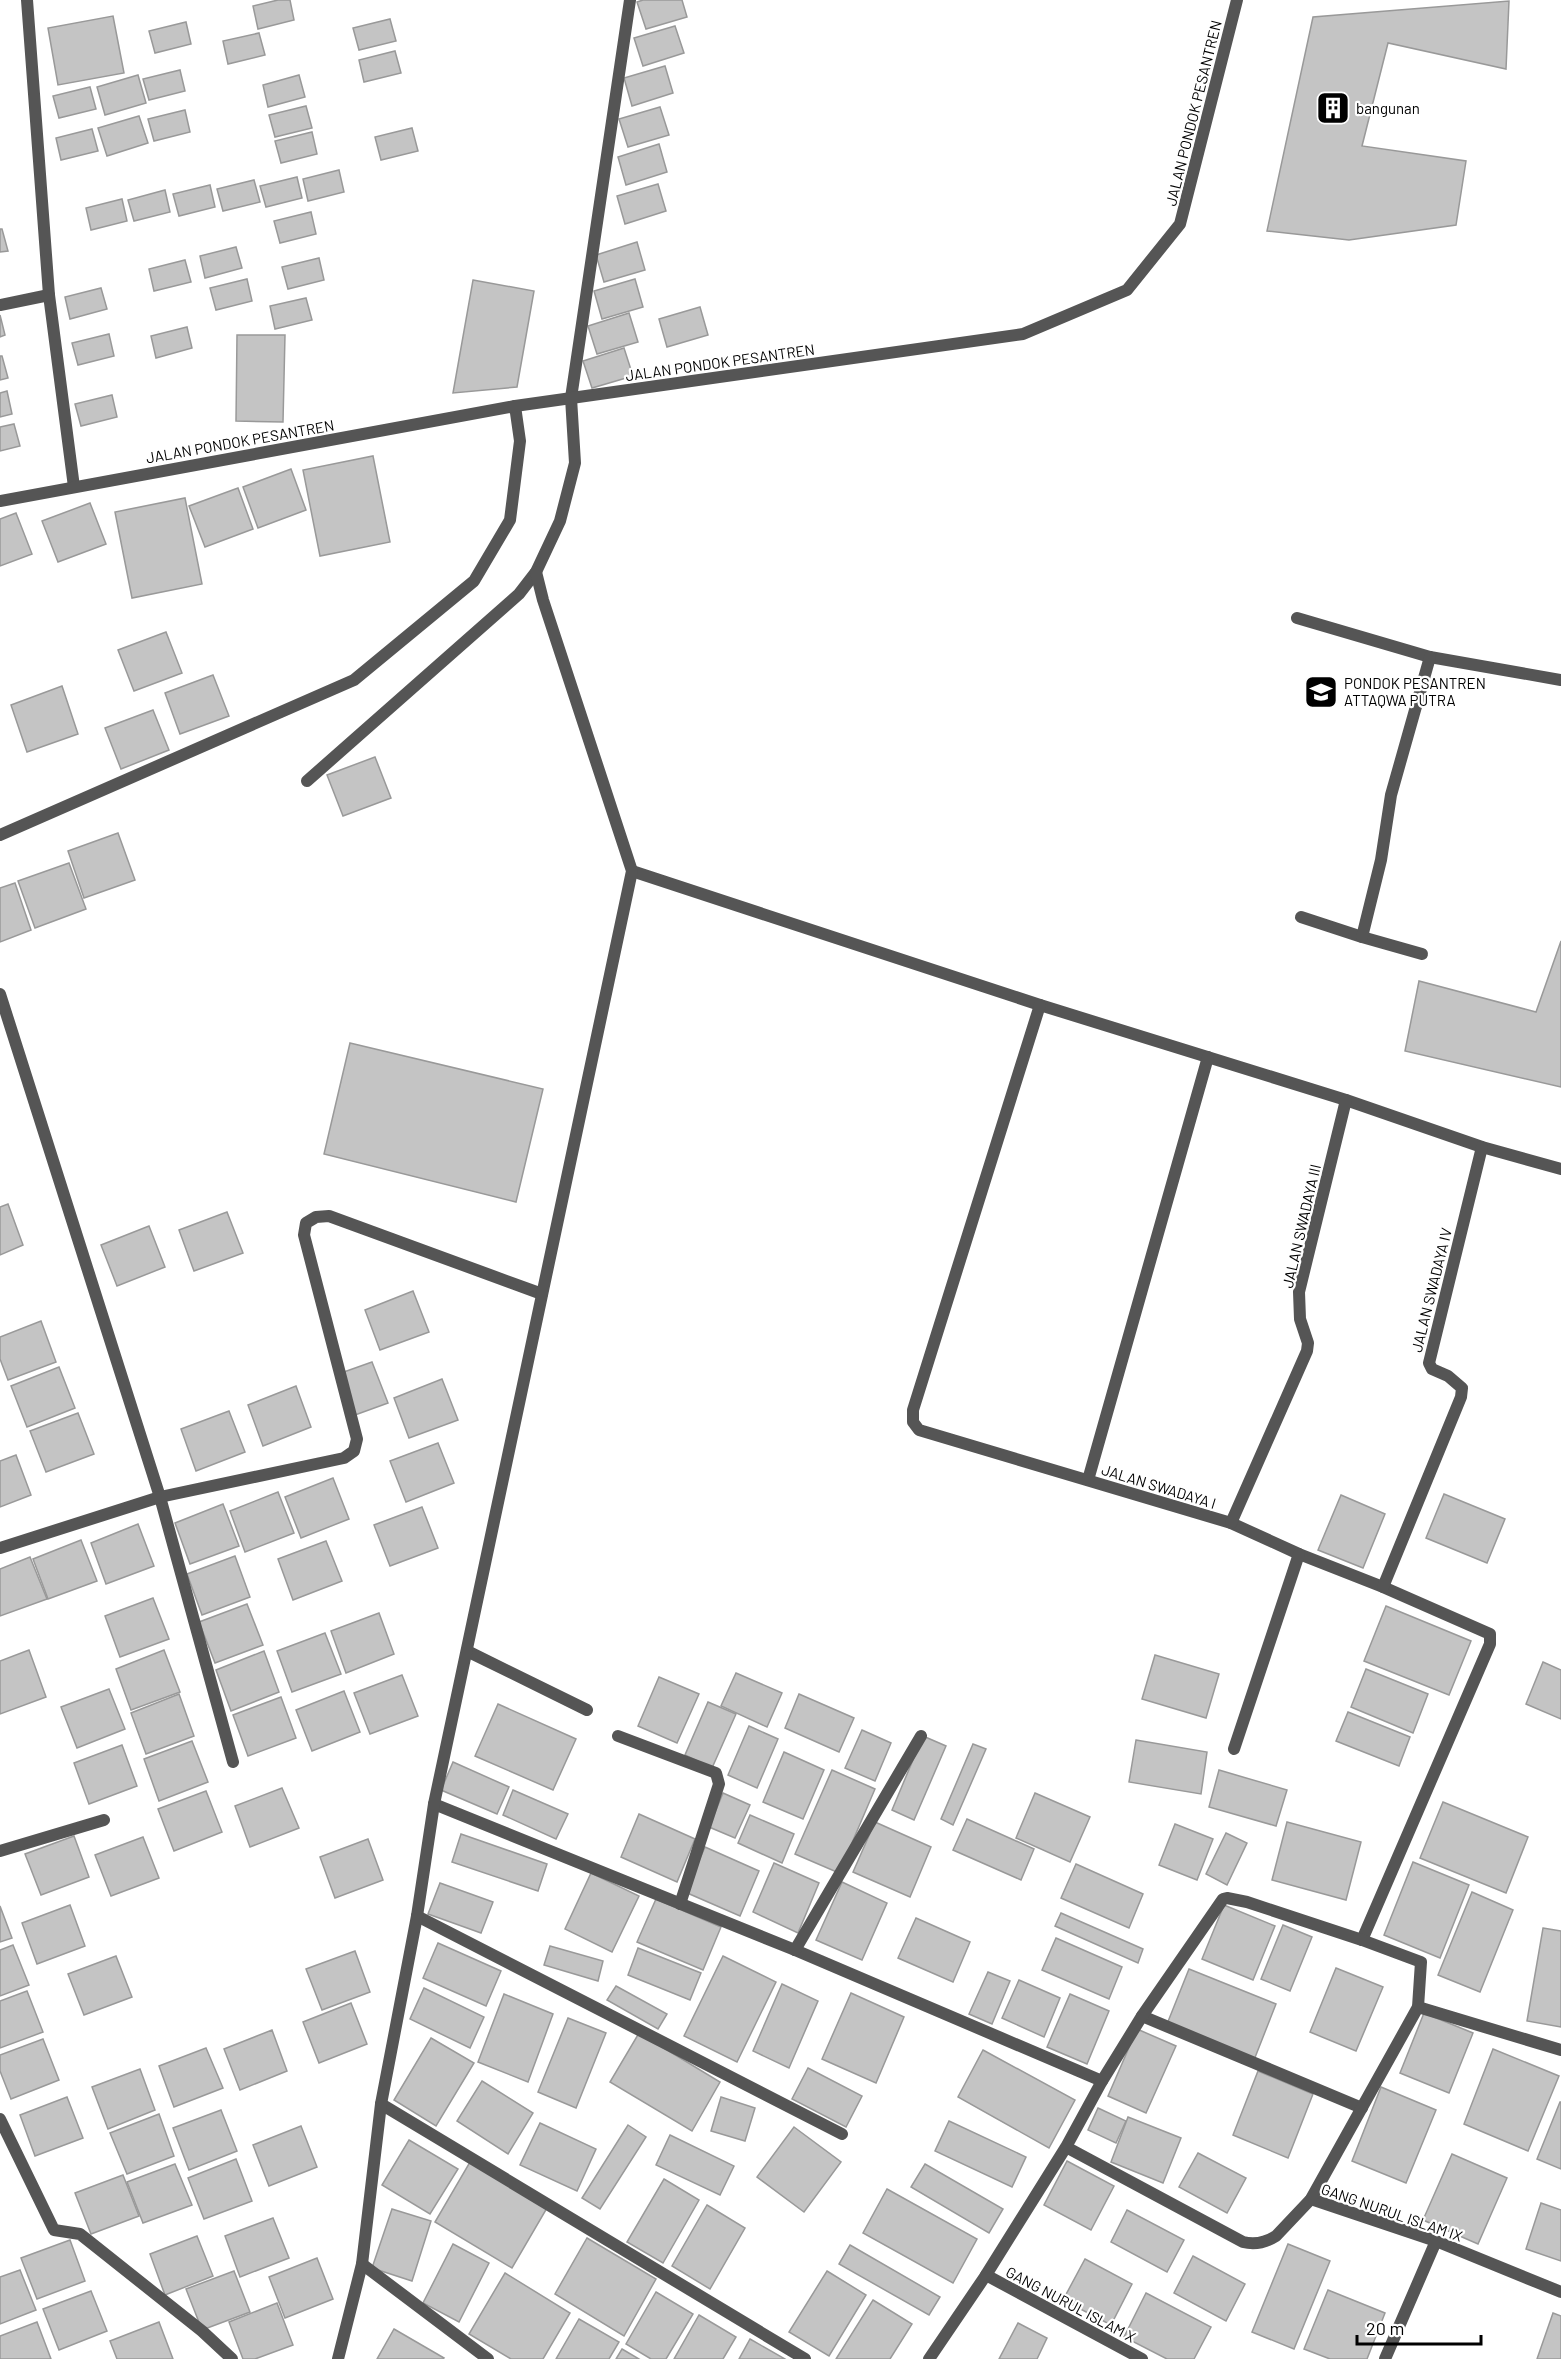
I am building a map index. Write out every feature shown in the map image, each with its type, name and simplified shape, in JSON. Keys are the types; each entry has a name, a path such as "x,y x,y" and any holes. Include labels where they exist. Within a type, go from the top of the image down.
{"street":[{"path":"27,0 49,295 74,487"},
{"path":"307,781 519,594 536,572 560,521 575,464 566,398 630,0"},
{"name":"JALAN PONDOK PESANTREN","path":"0,501 566,398 1023,334 1127,290 1180,224 1238,0"},
{"path":"0,305 49,295"},
{"path":"0,835 354,680 474,581 510,520 520,441 517,406"},
{"path":"338,2359 362,2264 381,2104 417,1916 434,1804 632,871 543,600 536,572"},
{"path":"1297,618 1430,657 1561,681"},
{"path":"1362,937 1381,860 1391,795 1430,657"},
{"path":"632,871 1040,1005 1346,1100 1482,1147 1561,1169"},
{"path":"1301,917 1422,954"},
{"path":"0,994 160,1497 233,1762"},
{"name":"JALAN SWADAYA I","path":"1040,1005 913,1410 913,1422 920,1430 1231,1523 1486,1632 1491,1641 1362,1940"},
{"path":"1088,1480 1208,1057"},
{"name":"JALAN SWADAYA III","path":"1231,1523 1307,1351 1308,1342 1300,1319 1299,1292 1346,1100"},
{"name":"JALAN SWADAYA IV","path":"1383,1587 1461,1397 1462,1388 1448,1376 1432,1369 1429,1363 1482,1147"},
{"path":"0,1548 160,1497 344,1458 354,1451 357,1439 304,1235 306,1223 316,1216 329,1216 542,1294"},
{"path":"1234,1749 1299,1554"},
{"path":"467,1651 587,1710"},
{"path":"618,1736 716,1773 719,1784 680,1904"},
{"path":"795,1950 921,1736"},
{"path":"434,1804 795,1950 1102,2081"},
{"path":"0,1851 104,1820"},
{"path":"929,2359 986,2275 1066,2147 1102,2081 1142,2016 1223,1899 1247,1902 1421,1962 1418,2007 1311,2199"},
{"path":"417,1916 843,2134"},
{"path":"1418,2007 1561,2050"},
{"path":"1142,2016 1362,2108"},
{"path":"381,2104 805,2359"},
{"path":"0,2119 54,2230 80,2234 202,2331 232,2359"},
{"name":"GANG NURUL ISLAM IX","path":"1066,2147 1252,2245 1276,2236 1311,2199 1436,2241 1561,2292"},
{"path":"1385,2359 1436,2241"},
{"path":"362,2264 488,2359"},
{"name":"GANG NURUL ISLAM X","path":"986,2275 1142,2359"}],"building":[{"path":"278,0 290,0 294,20 258,29 253,6"},
{"path":"682,0 687,17 646,29 637,2"},
{"name":"bangunan","path":"1509,1 1506,69 1388,43 1362,146 1466,161 1456,225 1349,240 1267,231 1313,17"},
{"path":"113,16 124,73 58,85 48,28"},
{"path":"390,19 396,41 359,50 353,28"},
{"path":"186,22 191,44 155,53 149,31"},
{"path":"675,26 684,53 643,66 634,38"},
{"path":"259,33 265,55 228,64 223,41"},
{"path":"395,51 401,73 364,82 359,60"},
{"path":"665,66 673,93 632,106 624,78"},
{"path":"180,70 185,91 149,100 143,79"},
{"path":"138,75 146,103 105,115 97,87"},
{"path":"299,75 305,97 268,107 263,85"},
{"path":"90,87 96,109 59,118 53,96"},
{"path":"306,106 312,128 275,137 269,115"},
{"path":"660,107 669,135 628,147 619,119"},
{"path":"185,110 190,132 154,141 148,119"},
{"path":"139,116 148,143 107,156 98,128"},
{"path":"412,128 418,151 381,160 375,137"},
{"path":"92,129 98,151 61,160 56,138"},
{"path":"312,132 317,154 281,163 275,141"},
{"path":"659,144 667,172 626,185 618,157"},
{"path":"339,170 344,192 308,201 303,179"},
{"path":"297,177 302,198 266,207 260,186"},
{"path":"254,180 260,202 223,211 217,189"},
{"path":"658,184 666,211 625,224 617,196"},
{"path":"210,185 215,207 179,216 173,194"},
{"path":"165,190 170,212 134,221 128,200"},
{"path":"122,199 127,221 91,230 86,208"},
{"path":"311,212 316,234 280,243 274,221"},
{"path":"0,229 2,229 8,251 0,252"},
{"path":"637,242 645,270 604,282 596,255"},
{"path":"236,247 242,268 205,278 200,256"},
{"path":"319,258 324,280 288,289 282,267"},
{"path":"185,260 191,282 154,291 149,269"},
{"path":"247,279 252,301 216,310 210,288"},
{"path":"635,279 643,307 602,319 594,291"},
{"path":"473,280 534,291 517,387 453,393"},
{"path":"101,288 107,309 70,319 65,297"},
{"path":"306,298 312,320 275,329 270,306"},
{"path":"700,307 708,335 667,347 659,319"},
{"path":"629,313 638,342 597,354 588,326"},
{"path":"0,315 5,335 0,337"},
{"path":"187,327 192,348 156,358 151,336"},
{"path":"109,334 114,356 78,365 72,343"},
{"path":"237,335 285,335 283,422 236,421"},
{"path":"624,348 633,376 592,388 583,361"},
{"path":"0,356 2,356 8,378 0,380"},
{"path":"7,391 12,414 0,417 0,393"},
{"path":"112,395 117,417 81,426 75,404"},
{"path":"14,424 20,446 0,451 0,427"},
{"path":"373,456 390,542 320,556 303,470"},
{"path":"291,469 306,510 258,528 243,487"},
{"path":"238,488 253,529 205,547 189,506"},
{"path":"185,498 202,584 132,598 115,512"},
{"path":"90,503 106,544 58,562 42,521"},
{"path":"16,513 32,554 0,566 0,519"},
{"path":"166,632 182,673 134,691 118,650"},
{"path":"213,675 229,716 180,734 165,693"},
{"path":"62,686 78,734 27,752 11,705"},
{"path":"153,710 169,750 121,769 105,728"},
{"path":"375,757 391,798 343,816 327,775"},
{"path":"118,833 135,880 84,898 68,851"},
{"path":"69,863 86,909 35,928 18,881"},
{"path":"15,883 31,930 0,942 0,888"},
{"path":"1561,941 1561,1087 1405,1051 1419,981 1536,1012"},
{"path":"350,1043 543,1089 516,1202 324,1154"},
{"path":"8,1204 23,1245 0,1255 0,1207"},
{"path":"227,1212 243,1253 194,1271 179,1230"},
{"path":"149,1226 165,1267 117,1286 101,1245"},
{"path":"413,1291 429,1332 380,1350 365,1310"},
{"path":"41,1321 56,1362 8,1380 0,1359 0,1337"},
{"path":"372,1362 388,1403 355,1415 341,1373"},
{"path":"59,1367 75,1408 27,1427 11,1386"},
{"path":"442,1379 458,1420 409,1438 394,1398"},
{"path":"296,1386 311,1427 263,1446 248,1405"},
{"path":"229,1411 245,1452 196,1471 181,1429"},
{"path":"78,1413 94,1454 46,1472 30,1431"},
{"path":"438,1443 454,1483 406,1502 390,1461"},
{"path":"16,1455 31,1495 0,1507 0,1461"},
{"path":"333,1478 349,1519 301,1538 285,1497"},
{"path":"278,1492 294,1533 245,1552 230,1511"},
{"path":"1444,1494 1505,1519 1487,1563 1426,1538"},
{"path":"1341,1495 1385,1514 1363,1568 1318,1550"},
{"path":"223,1504 239,1546 190,1564 175,1523"},
{"path":"422,1507 438,1548 390,1566 374,1525"},
{"path":"138,1524 154,1566 106,1584 91,1543"},
{"path":"81,1540 97,1581 48,1599 33,1559"},
{"path":"326,1541 342,1581 293,1600 278,1559"},
{"path":"235,1556 250,1597 202,1615 187,1574"},
{"path":"30,1557 47,1599 0,1616 0,1569"},
{"path":"153,1598 169,1639 120,1657 105,1616"},
{"path":"247,1604 263,1645 215,1663 199,1622"},
{"path":"1386,1606 1471,1641 1449,1695 1364,1661"},
{"path":"379,1613 394,1654 346,1673 331,1631"},
{"path":"325,1633 341,1674 292,1692 277,1651"},
{"path":"29,1650 46,1697 0,1714 0,1661"},
{"path":"164,1650 180,1692 131,1710 116,1669"},
{"path":"264,1651 279,1692 231,1711 216,1670"},
{"path":"1155,1655 1219,1674 1206,1718 1142,1699"},
{"path":"1543,1662 1561,1670 1561,1719 1526,1704"},
{"path":"1366,1669 1428,1694 1413,1733 1351,1707"},
{"path":"736,1673 782,1693 767,1727 721,1706"},
{"path":"402,1675 418,1716 370,1734 354,1693"},
{"path":"659,1677 699,1694 677,1743 638,1726"},
{"path":"109,1689 125,1729 77,1748 61,1707"},
{"path":"344,1691 360,1732 312,1751 296,1710"},
{"path":"179,1694 194,1736 146,1754 131,1713"},
{"path":"799,1694 854,1718 839,1752 785,1728"},
{"path":"281,1697 296,1738 248,1756 233,1715"},
{"path":"708,1702 736,1714 712,1768 685,1755"},
{"path":"498,1704 576,1739 553,1790 475,1756"},
{"path":"1348,1712 1410,1737 1399,1766 1336,1741"},
{"path":"749,1726 778,1739 757,1788 728,1775"},
{"path":"862,1730 891,1743 875,1781 845,1768"},
{"path":"923,1736 946,1746 914,1820 892,1810"},
{"path":"1136,1740 1207,1752 1201,1794 1129,1782"},
{"path":"192,1741 208,1782 159,1801 144,1759"},
{"path":"973,1744 986,1749 953,1825 941,1819"},
{"path":"122,1745 137,1786 89,1804 74,1763"},
{"path":"784,1752 824,1770 803,1819 763,1802"},
{"path":"453,1762 509,1787 497,1814 441,1790"},
{"path":"832,1770 875,1789 839,1873 795,1854"},
{"path":"1219,1770 1287,1790 1276,1826 1209,1807"},
{"path":"282,1788 299,1828 250,1847 235,1806"},
{"path":"513,1790 568,1814 556,1839 503,1815"},
{"path":"206,1791 222,1832 174,1851 158,1809"},
{"path":"723,1793 750,1805 735,1838 709,1827"},
{"path":"1035,1793 1090,1817 1070,1862 1016,1838"},
{"path":"1443,1802 1528,1837 1506,1893 1420,1858"},
{"path":"639,1814 695,1839 677,1882 621,1857"},
{"path":"750,1815 794,1834 782,1863 738,1843"},
{"path":"967,1819 1034,1849 1021,1880 953,1850"},
{"path":"875,1822 931,1847 910,1897 853,1872"},
{"path":"1287,1822 1361,1842 1346,1900 1272,1880"},
{"path":"1175,1824 1213,1839 1197,1880 1159,1865"},
{"path":"1226,1833 1247,1843 1227,1885 1206,1874"},
{"path":"461,1834 547,1864 538,1891 452,1862"},
{"path":"74,1836 89,1877 41,1895 25,1854"},
{"path":"143,1837 159,1878 111,1896 95,1855"},
{"path":"368,1839 383,1880 335,1898 320,1857"},
{"path":"705,1847 759,1871 740,1916 685,1892"},
{"path":"1413,1862 1469,1885 1440,1958 1384,1935"},
{"path":"774,1863 819,1883 798,1933 753,1912"},
{"path":"1076,1864 1143,1894 1129,1928 1061,1898"},
{"path":"591,1873 639,1896 612,1952 565,1929"},
{"path":"842,1882 887,1903 862,1960 816,1940"},
{"path":"440,1883 493,1902 481,1933 428,1914"},
{"path":"1472,1892 1513,1910 1480,1992 1438,1975"},
{"path":"656,1899 721,1927 703,1970 637,1942"},
{"path":"70,1905 85,1946 37,1964 22,1923"},
{"path":"1224,1905 1275,1926 1253,1980 1202,1959"},
{"path":"0,1906 12,1938 0,1942"},
{"path":"1061,1913 1143,1949 1138,1963 1055,1926"},
{"path":"916,1918 970,1942 953,1982 898,1958"},
{"path":"1283,1925 1312,1937 1290,1991 1261,1979"},
{"path":"1543,1928 1561,1931 1561,2027 1527,2021"},
{"path":"1056,1938 1122,1967 1109,1999 1042,1970"},
{"path":"438,1943 501,1971 486,2006 423,1978"},
{"path":"13,1945 29,1985 0,1996 0,1950"},
{"path":"550,1946 603,1961 598,1981 544,1965"},
{"path":"638,1948 701,1973 690,2000 628,1975"},
{"path":"355,1951 370,1992 322,2010 306,1969"},
{"path":"116,1956 132,1997 84,2015 68,1974"},
{"path":"723,1956 776,1982 737,2062 684,2036"},
{"path":"1336,1968 1383,1987 1356,2051 1310,2032"},
{"path":"1189,1969 1276,2004 1254,2060 1167,2024"},
{"path":"988,1972 1010,1981 992,2024 969,2014"},
{"path":"1019,1980 1060,1998 1044,2037 1002,2018"},
{"path":"782,1984 818,2001 789,2068 753,2051"},
{"path":"616,1986 667,2014 658,2029 607,2000"},
{"path":"424,1988 484,2017 470,2048 410,2019"},
{"path":"27,1991 43,2032 0,2048 0,2001"},
{"path":"851,1993 904,2017 876,2083 822,2059"},
{"path":"504,1994 553,2014 528,2082 478,2062"},
{"path":"1070,1994 1109,2011 1087,2064 1047,2047"},
{"path":"351,2003 367,2044 319,2063 303,2022"},
{"path":"1424,2013 1473,2033 1449,2093 1400,2073"},
{"path":"568,2018 606,2033 576,2108 538,2092"},
{"path":"1137,2029 1176,2046 1146,2113 1108,2096"},
{"path":"272,2030 287,2071 240,2090 224,2049"},
{"path":"639,2033 720,2082 692,2131 610,2082"},
{"path":"431,2038 474,2063 436,2126 394,2100"},
{"path":"43,2039 59,2080 11,2099 0,2071 0,2055"},
{"path":"206,2048 223,2088 174,2107 159,2066"},
{"path":"1493,2049 1559,2076 1528,2151 1464,2124"},
{"path":"983,2050 1075,2100 1049,2148 958,2097"},
{"path":"808,2068 862,2096 846,2127 792,2099"},
{"path":"140,2069 155,2110 108,2129 92,2087"},
{"path":"1258,2071 1313,2094 1288,2158 1233,2135"},
{"path":"482,2081 533,2113 508,2154 457,2121"},
{"path":"1381,2087 1436,2110 1406,2183 1352,2161"},
{"path":"67,2097 83,2138 35,2156 20,2115"},
{"path":"721,2097 755,2108 745,2141 711,2131"},
{"path":"1561,2102 1561,2169 1537,2159"},
{"path":"1098,2108 1126,2121 1116,2143 1088,2130"},
{"path":"221,2110 237,2151 189,2170 173,2128"},
{"path":"159,2114 174,2156 127,2174 110,2133"},
{"path":"1128,2117 1181,2138 1163,2183 1111,2162"},
{"path":"949,2121 1026,2157 1012,2187 935,2151"},
{"path":"540,2123 596,2149 577,2191 520,2165"},
{"path":"628,2125 646,2137 600,2209 582,2198"},
{"path":"301,2126 317,2167 269,2186 253,2145"},
{"path":"794,2127 841,2162 804,2212 757,2177"},
{"path":"670,2135 734,2166 720,2195 656,2165"},
{"path":"409,2140 458,2169 430,2214 382,2185"},
{"path":"1198,2153 1246,2178 1227,2213 1179,2187"},
{"path":"1452,2154 1507,2178 1478,2244 1423,2220"},
{"path":"236,2159 252,2201 204,2219 188,2178"},
{"path":"1067,2161 1114,2186 1091,2230 1044,2205"},
{"path":"470,2162 547,2208 512,2268 435,2222"},
{"path":"175,2164 192,2205 143,2223 127,2182"},
{"path":"925,2164 1003,2209 989,2233 911,2187"},
{"path":"123,2175 139,2216 91,2234 75,2193"},
{"path":"664,2179 699,2200 663,2263 627,2242"},
{"path":"887,2189 977,2239 953,2283 863,2233"},
{"path":"1541,2203 1561,2210 1561,2261 1526,2249"},
{"path":"707,2205 745,2228 710,2289 672,2266"},
{"path":"392,2209 431,2221 412,2281 372,2268"},
{"path":"1127,2210 1184,2240 1167,2272 1111,2242"},
{"path":"273,2218 289,2258 240,2277 225,2236"},
{"path":"197,2236 213,2276 165,2295 150,2254"},
{"path":"587,2238 656,2279 624,2336 555,2294"},
{"path":"70,2240 85,2281 37,2299 21,2258"},
{"path":"453,2244 489,2263 459,2322 423,2303"},
{"path":"1288,2244 1330,2261 1294,2349 1252,2332"},
{"path":"850,2245 940,2297 929,2315 839,2264"},
{"path":"1193,2256 1245,2284 1226,2321 1174,2293"},
{"path":"317,2258 333,2299 285,2318 269,2277"},
{"path":"1085,2259 1132,2284 1111,2325 1063,2300"},
{"path":"20,2270 36,2310 0,2324 0,2277"},
{"path":"234,2271 250,2312 202,2330 186,2289"},
{"path":"827,2271 866,2295 829,2356 789,2332"},
{"path":"505,2273 570,2313 543,2359 511,2359 469,2334"},
{"path":"1328,2290 1385,2313 1367,2359 1330,2359 1304,2349"},
{"path":"91,2291 107,2331 59,2350 43,2309"},
{"path":"656,2292 693,2314 666,2359 651,2359 626,2344"},
{"path":"1146,2293 1211,2327 1194,2359 1167,2359 1124,2337"},
{"path":"873,2300 912,2324 890,2359 836,2359"},
{"path":"277,2303 293,2345 255,2359 243,2359 229,2322"},
{"path":"1553,2313 1561,2316 1561,2359 1537,2359"},
{"path":"699,2315 736,2337 723,2359 674,2359"},
{"path":"579,2319 619,2342 609,2359 556,2359"},
{"path":"37,2322 51,2359 0,2359 0,2336"},
{"path":"159,2322 173,2359 117,2359 110,2341"},
{"path":"1018,2323 1047,2338 1037,2359 999,2359"},
{"path":"394,2329 444,2358 377,2359"},
{"path":"750,2339 785,2359 739,2359"},
{"path":"622,2349 639,2359 616,2359"}],"place":[{"name":"bangunan","path":"1333,108"},
{"name":"PONDOK PESANTREN ATTAQWA PUTRA","path":"1321,692"}]}
